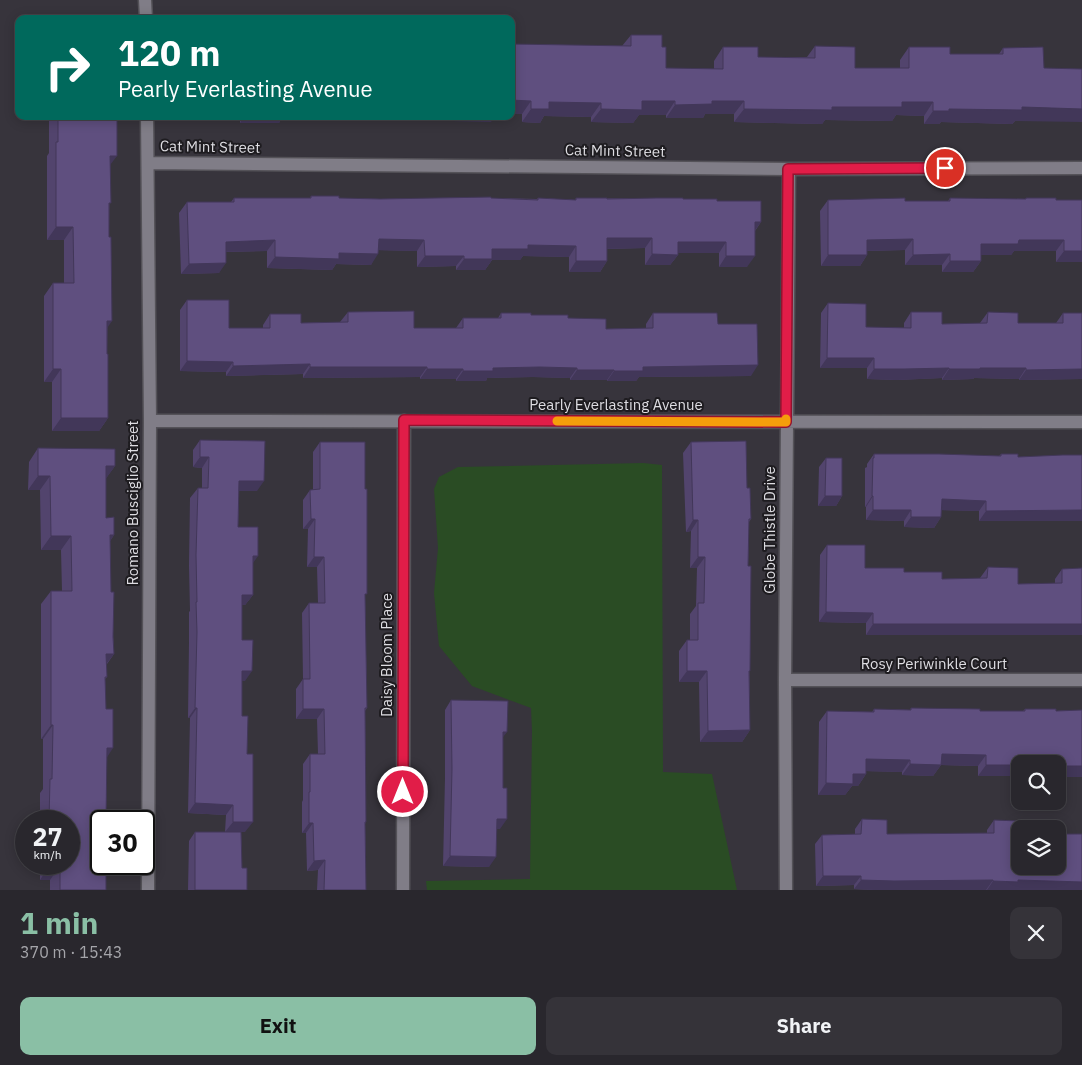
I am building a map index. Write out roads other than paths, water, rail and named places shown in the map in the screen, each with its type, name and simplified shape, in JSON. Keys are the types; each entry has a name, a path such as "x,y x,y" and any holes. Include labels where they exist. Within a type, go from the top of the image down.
{"street":[{"path":"145,0 146,15"},
{"name":"Romano Busciglio Street","path":"147,120 150,420 148,890"},
{"name":"Cat Mint Street","path":"148,163 788,169 1082,168"},
{"name":"Globe Thistle Drive","path":"786,890 785,680 788,169"},
{"name":"Pearly Everlasting Avenue","path":"150,420 1082,422"},
{"name":"Daisy Bloom Place","path":"403,890 404,420"},
{"name":"Rosy Periwinkle Court","path":"785,680 1082,680"}]}
